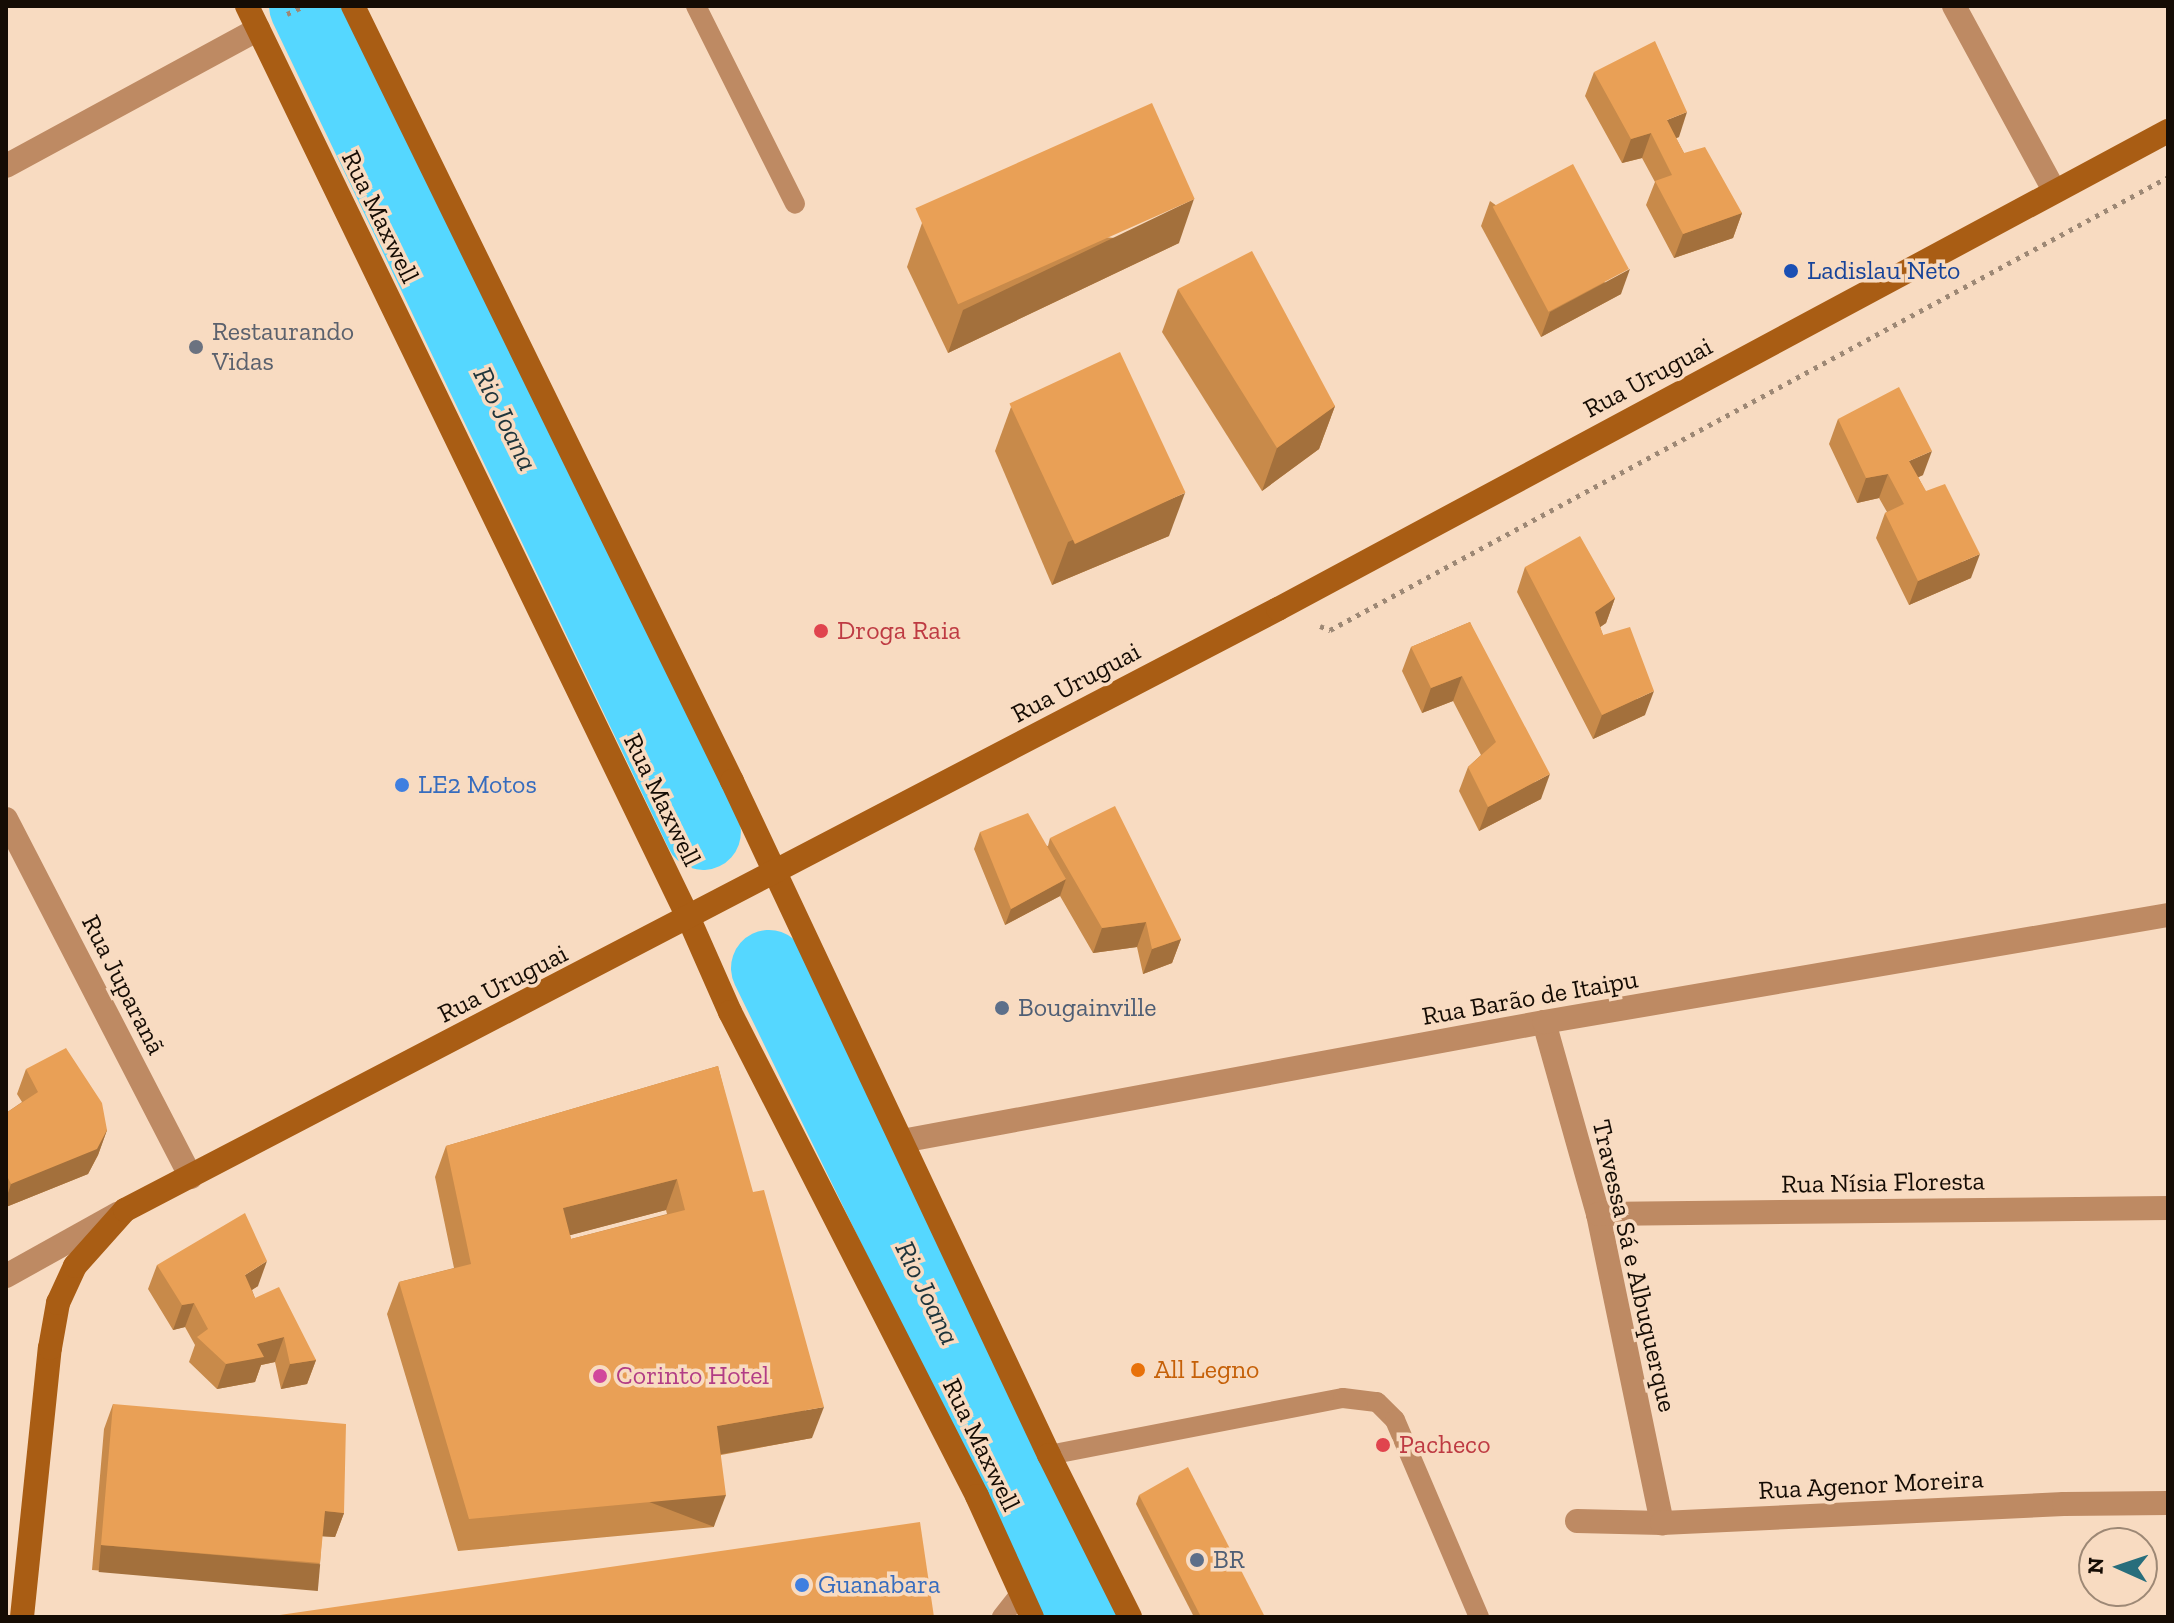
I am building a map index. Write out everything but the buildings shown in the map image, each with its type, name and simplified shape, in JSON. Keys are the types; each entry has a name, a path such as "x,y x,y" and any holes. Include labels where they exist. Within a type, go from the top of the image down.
{"main road":[{"name":"Rua Maxwell","path":"247,6 689,919 730,1012 977,1496 1032,1617"},
{"path":"353,6 775,872 1049,1455 1130,1617"},
{"name":"Rua Uruguai","path":"125,1210 689,919 1278,609 2168,131"},
{"path":"22,1617 50,1348 58,1303 75,1266 125,1210"}],"street":[{"path":"1954,6 2054,190"},
{"path":"6,166 258,29"},
{"name":"Rua Juparanã","path":"6,819 191,1177"},
{"name":"Rua Barão de Itaipu","path":"902,1141 1544,1022 2168,915"},
{"name":"Travessa Sá e Albuquerque","path":"1544,1022 1598,1214 1662,1523"},
{"name":"Rua Nísia Floresta","path":"1598,1214 2168,1208"},
{"name":"Rua Uruguai","path":"6,1276 125,1210"},
{"name":"Rua Agenor Moreira","path":"1577,1521 1662,1523 2064,1504 2168,1503"}],"lane":[{"path":"696,6 795,204"},
{"path":"1049,1455 1343,1398 1377,1402 1395,1420 1479,1617"},
{"path":"1002,1617 1021,1593"}],"path":[{"path":"1278,609 1330,630 2168,177"}],"waterway":[{"name":"Rio Joana","path":"307,6 703,832"},
{"name":"Rio Joana","path":"769,968 1086,1617"}],"place":[{"name":"Ladislau Neto","path":"1791,271"},
{"name":"Restaurando Vidas","path":"196,347"},
{"name":"Droga Raia","path":"821,631"},
{"name":"LE2 Motos","path":"402,785"},
{"name":"Bougainville","path":"1002,1008"},
{"name":"All Legno","path":"1138,1370"},
{"name":"Corinto Hotel","path":"600,1376"},
{"name":"Pacheco","path":"1383,1445"},
{"name":"BR","path":"1197,1560"},
{"name":"Guanabara","path":"802,1585"}]}
